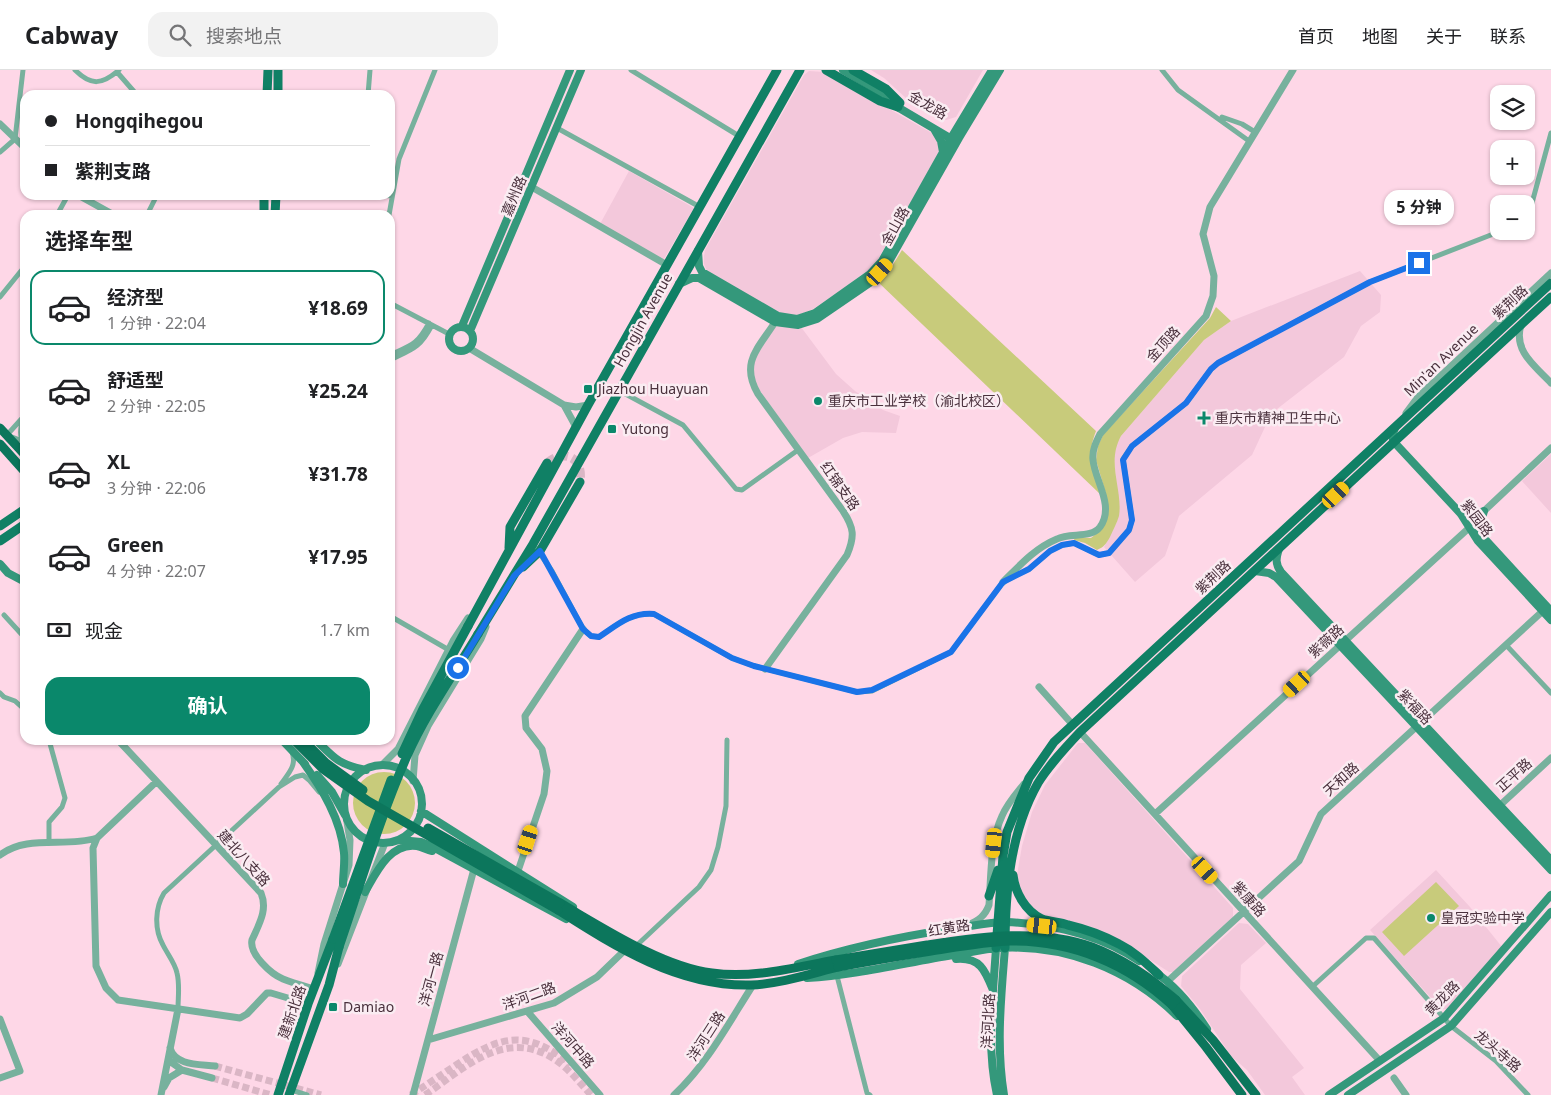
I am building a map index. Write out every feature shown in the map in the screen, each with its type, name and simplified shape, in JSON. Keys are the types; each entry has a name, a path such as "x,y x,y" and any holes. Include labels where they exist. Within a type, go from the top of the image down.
{"highway":[{"path":"0,428 20,449"},
{"path":"0,444 20,466"},
{"path":"293,745 368,801 559,906"},
{"path":"308,745 326,763 371,796 595,928"},
{"name":"红黄路","path":"595,928 686,967 711,973 742,975 781,970 837,968"},
{"name":"红黄路","path":"595,928 625,950 683,976 706,982 752,985 837,968 978,944 1011,941 1064,947 1112,963 1134,975 1174,1002 1213,1040 1256,1095"},
{"name":"红黄路","path":"1174,1002 1242,1095"}],"main road":[{"path":"267,90 268,70"},
{"name":"嘉州路","path":"462,326 570,70"},
{"name":"嘉州路","path":"470,331 581,70"},
{"name":"Hongjin Avenue","path":"336,943 385,793 408,740 588,405 777,70"},
{"path":"798,73 805,70"},
{"path":"826,70 880,101 899,105"},
{"path":"834,70 883,96"},
{"path":"843,70 883,96"},
{"path":"853,70 886,89 899,105"},
{"name":"金山路","path":"700,276 777,319 798,325 817,319 874,280 887,265 992,70"},
{"name":"金山路","path":"777,319 797,318 815,313 870,274 882,261 943,152 955,138 1000,70"},
{"path":"278,90 279,71"},
{"name":"Hongjin Avenue","path":"336,943 407,754 426,718 533,544 798,73"},
{"name":"金龙路","path":"883,96 955,138"},
{"name":"金龙路","path":"899,105 933,128 955,138"},
{"path":"933,128 941,141 943,152"},
{"path":"679,284 700,276 698,251"},
{"name":"紫荆路","path":"1001,948 1001,922 1008,832 1029,778 1054,742 1551,283"},
{"name":"紫荆路","path":"1007,857 1038,783 1062,751 1080,732 1551,296"},
{"path":"462,326 470,331 473,341 469,348 461,351 453,349 449,342 449,334 454,328 462,326"},
{"path":"1394,442 1392,436 1395,428"},
{"name":"紫园路","path":"1394,442 1461,514 1478,541 1547,609"},
{"path":"509,550 510,528 547,463"},
{"path":"514,576 540,551 580,482"},
{"path":"1461,514 1475,514 1484,511"},
{"name":"紫园路","path":"1484,511 1479,528 1482,536 1547,609 1551,620"},
{"path":"0,526 20,512"},
{"path":"0,541 20,527"},
{"name":"紫福路","path":"1279,549 1276,558 1277,566 1343,643"},
{"path":"0,566 20,579"},
{"name":"紫福路","path":"1255,571 1269,573 1276,577 1343,643 1497,808 1551,870"},
{"path":"293,745 320,786 332,811 344,853 343,884"},
{"path":"321,745 334,758 349,767 366,770"},
{"path":"303,762 332,792 350,826 360,836 372,842 385,843 398,840 421,842 554,914 595,928"},
{"path":"346,816 345,797 350,784 358,774 382,765 394,767 407,774 413,781 417,786 421,799 419,819 412,830 398,840"},
{"name":"紫福路","path":"1497,808 1551,860"},
{"path":"421,811 562,898 595,928"},
{"path":"364,892 388,856 407,846 417,846 455,859"},
{"path":"989,896 1007,857"},
{"path":"1007,857 1016,889 1024,904 1035,915 1046,920 1097,934 1119,944 1137,954 1159,975"},
{"name":"黄龙路","path":"1329,1095 1444,1018 1551,895"},
{"name":"黄龙路","path":"1348,1095 1451,1026 1551,912"},
{"path":"781,970 861,946 963,927 1001,922 1068,930 1096,938 1136,959 1168,981 1194,1009 1213,1040"},
{"name":"建新北路","path":"290,1093 329,985 336,943"},
{"name":"建新北路","path":"278,1095 308,1004 336,943"},
{"path":"909,962 1001,948 1038,949 1089,960 1133,980 1154,995 1206,1046"},
{"name":"洋河北路","path":"997,1095 991,1059 990,1033 1001,948"},
{"name":"洋河北路","path":"1001,948 999,1056 1004,1095"},
{"path":"837,968 971,959 983,970 994,991"}],"street":[{"path":"21,90 24,70"},
{"path":"75,70 84,79 98,82 118,71 133,90"},
{"path":"368,90 370,70"},
{"path":"395,180 399,159 435,70"},
{"path":"631,70 739,136"},
{"path":"1162,70 1178,90 1249,140"},
{"path":"1166,70 1180,87 1191,96 1223,117 1242,124 1255,132"},
{"name":"金顶路","path":"1003,582 1042,546 1058,538 1073,534 1086,535 1099,529 1104,519 1106,507 1093,460 1095,445 1100,434 1206,316 1213,296 1214,276 1203,234 1210,207 1293,70"},
{"path":"0,152 15,139 20,101"},
{"path":"0,124 20,144"},
{"path":"557,128 700,207"},
{"path":"1534,195 1551,133"},
{"path":"523,182 667,265"},
{"path":"87,200 105,210"},
{"path":"533,544 540,551 583,629 591,636 599,637 632,616 643,613 654,614 732,658 857,692 872,690 951,652 1003,582 1029,569 1050,551 1062,545 1074,543 1099,555 1109,553 1129,530 1132,520 1123,460 1132,446 1186,403 1211,369 1218,363 1370,282 1490,235"},
{"path":"0,297 20,272"},
{"name":"Min'an Avenue","path":"1395,428 1418,397 1551,273"},
{"path":"395,305 449,334"},
{"name":"红锦支路","path":"765,668 847,555 853,541 851,524 752,384 749,371 751,360 777,319"},
{"path":"395,354 416,343 430,324"},
{"path":"395,358 418,346 425,338 430,324"},
{"path":"1522,324 1519,341 1521,349 1551,383"},
{"path":"469,348 564,405 576,407 588,405"},
{"path":"620,391 683,425 733,487 739,490 742,490 798,450"},
{"path":"564,405 576,427"},
{"path":"20,420 7,435 20,441"},
{"path":"1484,511 1551,448"},
{"name":"紫薇路","path":"1155,814 1470,527"},
{"path":"382,765 398,749 449,650 488,588"},
{"path":"413,781 414,755 428,726 481,639 495,604"},
{"name":"天和路","path":"1168,981 1299,861 1321,814 1547,609"},
{"path":"4,615 20,633"},
{"path":"395,619 449,650"},
{"path":"518,871 544,794 547,771 542,749 526,728 525,716 583,629"},
{"path":"1506,645 1551,693"},
{"path":"1039,687 1072,724"},
{"path":"0,693 4,698 14,701 20,706"},
{"name":"紫康路","path":"1080,732 1380,1061"},
{"path":"636,946 699,887 711,870 718,847 726,806 727,740"},
{"path":"49,843 49,822 62,806 65,798 50,745"},
{"name":"建北八支路","path":"123,745 261,893 264,901 264,912 251,945 255,955 282,978 315,986"},
{"path":"278,787 294,763 292,745"},
{"name":"正平路","path":"1497,808 1551,758"},
{"path":"161,1093 178,1009 179,983 177,973 159,938 158,907 164,893 278,787 295,777 303,775 318,791 332,811"},
{"path":"963,927 982,918 986,912 994,843 998,828 1009,803 1029,778"},
{"path":"156,782 97,838 93,848 96,966 106,988 118,1000 240,1018 247,1014 262,996 271,992 308,1004"},
{"path":"315,986 324,944 349,866 350,840 346,816"},
{"path":"0,855 25,843 80,842 97,838"},
{"path":"80,842 86,845 93,855"},
{"path":"329,985 364,892 385,843"},
{"name":"洋河一路","path":"413,1095 474,869"},
{"name":"龙头寺路","path":"1312,987 1366,938 1374,938 1451,1026 1502,1066 1528,1095"},
{"name":"洋河二路","path":"428,1040 554,1003 597,978 625,950"},
{"path":"837,968 866,1094"},
{"name":"洋河三路","path":"674,1095 703,1065 752,985"},
{"name":"洋河中路","path":"527,1012 600,1095"},
{"path":"0,1020 20,1071 0,1078"},
{"path":"170,1047 177,1059 215,1066"},
{"path":"168,1060 182,1070 212,1078"},
{"path":"1395,1064 1393,1070 1394,1078 1406,1095"},
{"path":"161,1093 169,1078 182,1070"},
{"path":"1379,1074 1394,1078"},
{"path":"290,1093 307,1095"}],"shaded area":[{"path":"871,70 983,70 956,117 946,120 907,99 884,78"},
{"path":"809,71 824,72 930,132 939,143 940,151 878,259 868,270 813,309 798,315 780,314 707,271 704,264 704,256 705,250 804,75"},
{"path":"629,171 694,208 662,260 600,224"},
{"name":"重庆市精神卫生中心","path":"1360,271 1381,295 1380,312 1361,326 1344,357 1277,409 1265,427 1252,455 1179,516 1165,556 1135,582 1104,547 1119,514 1114,457 1116,445 1121,436 1204,340 1231,321"},
{"name":"重庆市工业学校（渝北校区）","path":"775,327 801,327 836,374 855,391 883,410 900,416 896,433 862,432 843,438 808,458 761,392 752,370 754,360"},
{"path":"1551,454 1551,513 1522,481"},
{"path":"1078,743 1085,743 1233,908 1233,917 1175,972 1169,972 1119,940 1046,916 1035,910 1021,893 1017,875 1022,846 1032,812 1045,785"},
{"name":"皇冠实验中学","path":"1436,870 1470,907 1502,947 1448,1009 1441,1009 1370,930"},
{"path":"1239,923 1248,924 1266,943 1241,965 1240,989 1304,1068 1292,1077 1305,1095 1265,1095 1247,1070 1231,1056 1200,1009 1181,986 1182,976"}],"green space":[{"path":"902,250 1096,431 1091,448 1091,462 1100,494 878,282 892,266"},
{"path":"1216,307 1231,321 1204,340 1121,436 1115,456 1120,506 1119,516 1109,539 1097,550 1085,543 1074,540 1075,537 1091,538 1101,530 1106,494 1096,460 1098,446 1103,435 1210,318"},
{"path":"384,772 396,774 406,781 413,791 415,803 413,815 406,825 396,832 384,834 372,832 362,825 355,815 353,803 355,791 362,781 372,774"},
{"path":"1436,882 1459,906 1404,956 1382,932"}],"tunnel":[{"path":"547,463 560,456 572,458 579,467 580,482"},
{"path":"411,1095 472,1055 500,1042 514,1040 540,1045 571,1064"},
{"path":"425,1095 483,1056 499,1050 515,1048 532,1049 549,1056 572,1074 591,1095"},
{"path":"215,1066 321,1095"},
{"path":"212,1078 271,1095"}],"place":[{"name":"Jiazhou Huayuan","path":"588,389"},
{"name":"重庆市工业学校（渝北校区）","path":"818,401"},
{"name":"重庆市精神卫生中心","path":"1204,418"},
{"name":"Yutong","path":"612,429"},
{"name":"皇冠实验中学","path":"1431,918"},
{"name":"Damiao","path":"333,1007"}],"route":[{"path":"458,668 495,604 514,576 540,551 583,629 591,636 599,637 632,616 643,613 654,614 732,658 754,666 857,692 872,690 951,652 1003,582 1029,569 1050,551 1062,545 1074,543 1099,555 1109,553 1129,530 1132,520 1123,460 1132,446 1186,403 1211,369 1218,363 1370,282 1419,263"}]}
